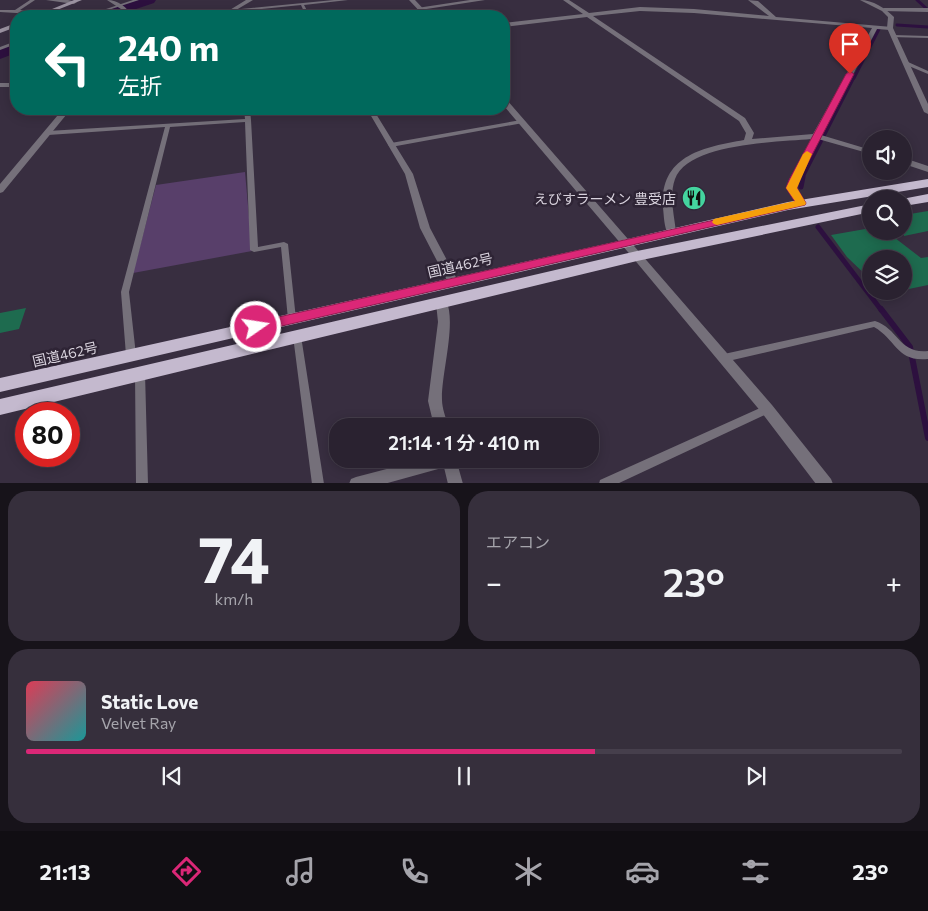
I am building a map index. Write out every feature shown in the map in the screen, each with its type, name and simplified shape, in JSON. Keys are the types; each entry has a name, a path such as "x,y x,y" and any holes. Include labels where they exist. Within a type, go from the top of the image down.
{"highway":[{"name":"国道462号","path":"0,407 442,303 632,250 671,232 801,203 928,183"},
{"path":"912,201 928,198"},
{"name":"国道462号","path":"0,385 454,283 862,210"}],"main road":[{"path":"53,10 77,1"}],"street":[{"path":"49,0 77,1"},
{"path":"110,0 126,10"},
{"path":"233,10 250,0"},
{"path":"412,0 420,8 482,0"},
{"path":"566,0 742,120 750,133 746,142"},
{"path":"751,0 776,19"},
{"path":"863,0 884,10 891,17 890,28 893,36 928,111"},
{"path":"510,24 640,9 890,28"},
{"path":"884,10 928,10"},
{"path":"801,203 792,188 821,137 875,27"},
{"path":"510,109 767,409 825,483"},
{"path":"0,190 62,115"},
{"path":"373,115 409,174 425,228 454,283"},
{"path":"671,232 668,188 677,168 710,148 746,142 821,137 862,149"},
{"path":"912,164 928,169"},
{"path":"439,418 435,401 444,322 442,303"},
{"path":"360,483 416,468"},
{"path":"452,468 456,483"}],"lane":[{"path":"18,10 33,0"},
{"path":"107,10 137,0"},
{"path":"241,10 346,0"},
{"path":"302,4 305,10"},
{"path":"893,36 928,37"},
{"path":"906,63 928,73"},
{"path":"248,115 254,250 284,244 292,319"},
{"path":"48,133 248,120"},
{"path":"390,144 521,122"},
{"path":"131,355 125,292 168,125"},
{"path":"724,358 875,324 885,327 901,349 925,356"},
{"path":"297,336 318,483"},
{"path":"140,373 142,483"},
{"path":"606,483 767,409"}],"shaded area":[{"path":"245,172 252,251 133,273 156,185"}],"building":[{"path":"928,211 928,231 912,234 912,214"},
{"path":"862,230 862,240 898,240 911,250 862,250 862,271 847,257 831,235"},
{"path":"912,251 921,258 928,257 928,285 912,288"},
{"path":"26,308 19,329 0,333 0,313"}],"waterway":[{"path":"118,10 149,0"},
{"path":"917,0 928,10"},
{"path":"897,25 928,27"},
{"path":"854,78 879,29"},
{"path":"0,54 10,50"},
{"path":"802,178 854,76"},
{"path":"801,187 803,177"},
{"path":"818,227 882,311"},
{"path":"881,309 910,347 928,438"}],"slow traffic":[{"path":"717,222 801,203 792,188 807,154"}],"place":[{"name":"えびすラーメン 豊受店","path":"694,198"}],"route":[{"path":"256,327 610,248 671,232 801,203 792,188 794,180 850,74"}]}
